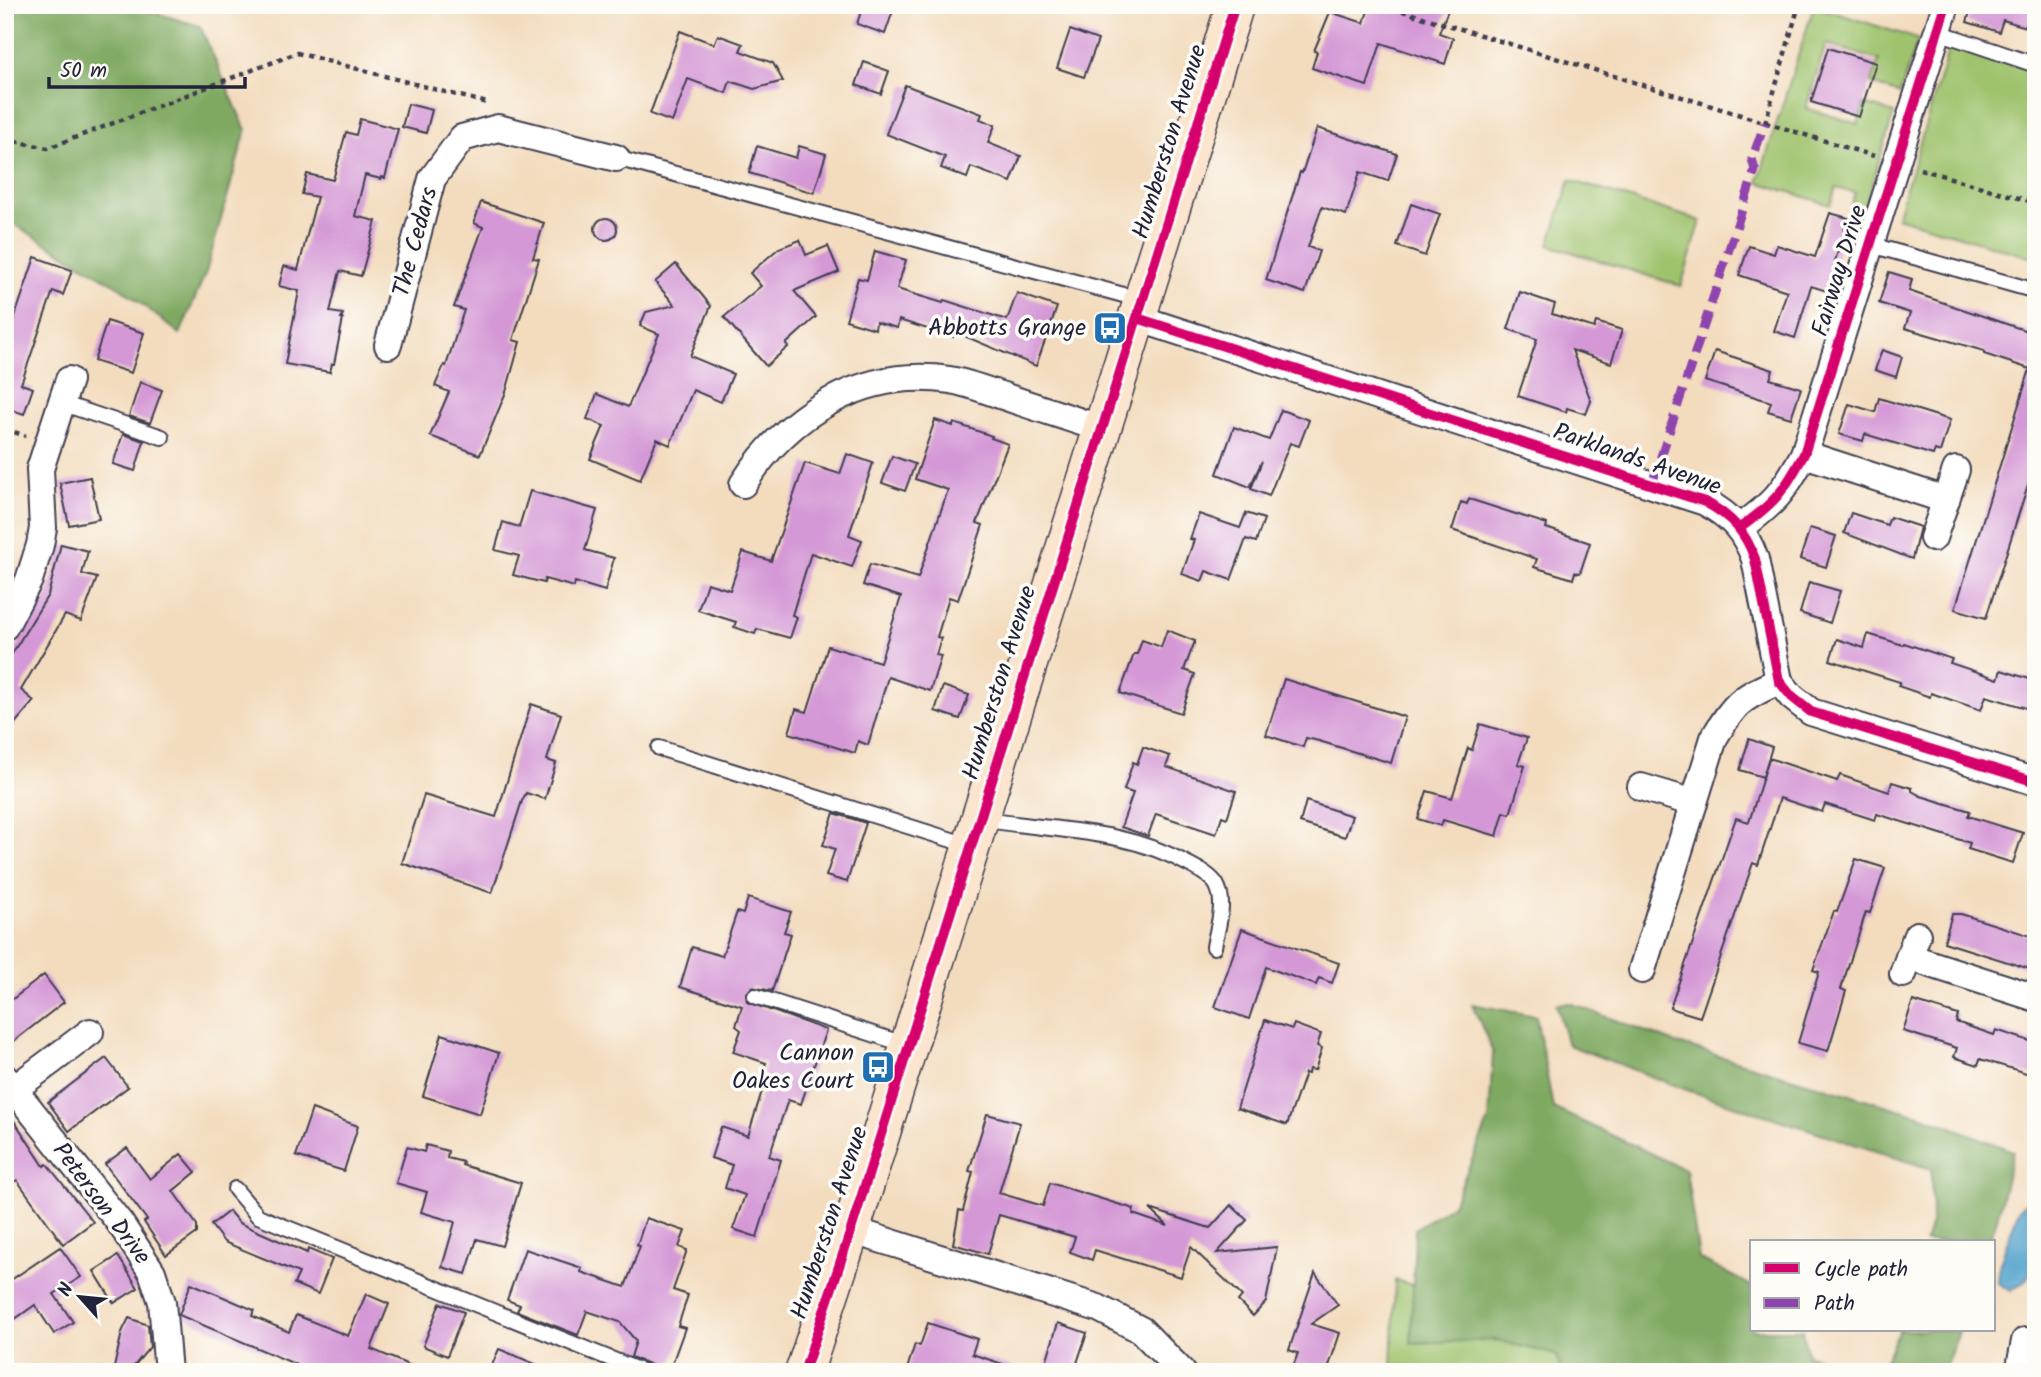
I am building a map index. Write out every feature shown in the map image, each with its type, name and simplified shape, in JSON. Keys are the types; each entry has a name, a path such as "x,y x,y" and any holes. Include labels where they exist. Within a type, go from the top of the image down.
{"main road":[{"name":"Humberston Avenue","path":"804,1372 851,1230 1235,5"}],"street":[{"name":"Fairway Drive","path":"1740,528 1771,505 1790,481 1804,454 1946,5"},
{"name":"The Cedars","path":"388,345 432,179 462,138 498,128 616,158"},
{"name":"Parklands Avenue","path":"1140,309 1705,502 1721,511 1740,528 1755,559 1779,681"},
{"path":"743,484 758,461 796,422 843,394 896,380 950,380 1102,429"},
{"path":"5,626 29,580 40,545 43,528 40,469 65,392"},
{"path":"1804,454 1946,500"},
{"path":"1933,538 1956,470"},
{"path":"1642,970 1714,738 1728,714 1746,695 1779,681 1792,698 1811,712 2036,782"},
{"path":"1641,787 1695,803"},
{"path":"1910,955 2036,998"},
{"name":"Peterson Drive","path":"90,1032 10,1089 120,1223 152,1272 162,1302 168,1372"},
{"path":"851,1230 1098,1308 1141,1330 1182,1372"},
{"path":"2019,1372 2025,1341"}],"lane":[{"path":"1937,32 2036,65"},
{"path":"616,158 1140,309"},
{"name":"Fairway Drive","path":"1871,245 2036,291"},
{"path":"65,392 162,438"},
{"path":"659,748 975,832 1022,826 1111,835 1173,855 1204,872 1216,884 1222,903 1214,947"},
{"path":"755,996 908,1045"},
{"path":"235,1189 258,1216 643,1372"}],"path":[{"path":"1383,5 1765,123 1799,5"}],"green space":[{"path":"5,5 129,5 200,26 246,130 206,272 180,334 121,288 5,219"},
{"path":"1814,6 1918,39 1900,94 1871,84 1879,60 1826,44 1806,108 1858,124 1864,104 1894,113 1862,215 1849,211 1855,193 1836,188 1830,205 1758,182"},
{"path":"1950,45 2036,72 2036,259 1897,217"},
{"path":"1570,180 1701,221 1681,286 1549,245"},
{"path":"1570,1003 1678,1044 1926,1117 2013,1151 1990,1240 1926,1240 1932,1220 1931,1169 1687,1090 1568,1045 1556,1004"},
{"path":"1472,1004 1536,1016 1553,1108 1686,1170 1699,1259 1750,1285 1750,1332 1803,1332 1807,1355 1876,1372 1561,1372 1556,1355 1496,1340 1411,1343 1415,1229 1453,1204 1489,1120 1493,1052"},
{"path":"1395,1280 1723,1372 1392,1372"},
{"path":"1898,1332 1959,1332 1943,1372 1880,1372"}],"water":[{"path":"2032,1196 2036,1197 2036,1266 2026,1280 2011,1291 1998,1283 2000,1263 2019,1209"}],"building":[{"path":"863,5 895,5 885,34 857,24"},
{"path":"1370,5 1450,5 1439,33 1453,38 1445,64 1381,43 1367,86 1312,68 1317,52 1314,51 1330,12 1364,23"},
{"path":"1972,5 2036,5 2036,30 2003,20 1999,32 1967,22"},
{"path":"1070,30 1098,40 1084,77 1057,68"},
{"path":"680,31 714,44 718,35 743,44 740,51 773,63 783,81 754,89 730,81 726,93 688,79 672,122 650,114"},
{"path":"1828,48 1876,63 1859,117 1811,102"},
{"path":"864,62 889,71 881,94 856,85"},
{"path":"905,85 982,114 980,119 995,125 988,143 1021,156 1011,182 971,167 967,178 941,168 945,157 886,134"},
{"path":"408,104 432,110 426,133 402,127"},
{"path":"360,119 398,129 385,178 365,175 355,216 376,221 361,276 340,271 330,312 343,314 343,319 330,372 285,364 299,291 279,286 284,266 298,270 317,197 302,194 307,174 333,180 346,132 356,135"},
{"path":"1317,128 1397,154 1388,181 1360,172 1346,215 1322,207 1308,247 1319,251 1305,293 1266,280 1300,172 1302,173"},
{"path":"757,146 796,158 799,146 826,154 814,193 749,173"},
{"path":"481,202 544,223 533,258 539,259 513,340 520,342 506,392 480,455 430,436 449,392 435,386 444,365 446,366 464,310 454,307 483,227 474,223"},
{"path":"1411,204 1440,214 1425,256 1397,246"},
{"path":"1830,213 1848,218 1835,261 1839,262 1830,292 1811,286 1795,338 1774,331 1787,291 1739,275 1749,246 1774,254 1777,245 1815,257"},
{"path":"606,218 614,221 617,229 614,237 606,240 598,237 595,229 598,221"},
{"path":"800,240 806,255 828,246 839,272 794,291 816,317 766,366 724,317 761,286 750,273 779,248"},
{"path":"875,251 906,260 897,289 943,303 944,300 1007,320 1017,293 1057,307 1036,366 955,332 953,337 899,320 897,328 876,322 875,329 846,320 858,278 867,280"},
{"path":"35,257 72,270 63,295 53,291 21,384 33,388 24,414 12,410 9,420 5,419 5,346"},
{"path":"676,264 711,306 690,356 733,374 721,402 693,390 670,445 657,439 640,480 590,459 604,426 587,419 597,394 628,407 659,334 640,326 646,312 675,305 655,282"},
{"path":"1889,272 1912,279 1909,291 2036,334 2036,459 1986,618 1955,609 2030,369 1984,354 1984,351 1905,328 1910,313 1879,303"},
{"path":"1520,292 1555,304 1552,314 1594,328 1596,322 1622,330 1611,363 1572,350 1591,401 1586,414 1567,408 1566,412 1518,396 1537,339 1508,329"},
{"path":"107,321 144,333 131,373 94,361"},
{"path":"1882,350 1902,357 1896,377 1875,370"},
{"path":"1715,351 1773,370 1770,379 1801,388 1791,418 1768,411 1771,402 1705,381"},
{"path":"140,382 162,390 150,423 129,416"},
{"path":"1879,398 1950,420 1940,452 1935,450 1933,455 1865,434 1863,441 1839,434 1849,404 1875,412"},
{"path":"1281,410 1309,420 1299,446 1290,443 1269,496 1251,489 1262,461 1250,487 1217,474 1234,427 1269,440"},
{"path":"935,420 953,426 954,423 1008,444 977,523 983,525 958,600 949,597 937,637 941,638 936,655 941,656 930,691 888,677 868,745 858,741 855,753 789,733 796,709 807,712 828,646 880,662 901,597 863,585 870,564 918,578 948,490 915,479"},
{"path":"123,434 144,441 135,471 113,464"},
{"path":"847,454 873,463 849,535 862,540 852,567 811,553 792,615 797,617 790,638 757,629 755,634 734,627 736,622 698,610 707,583 730,590 743,552 771,561 805,463 840,474"},
{"path":"892,456 915,464 905,491 882,483"},
{"path":"90,477 99,519 69,525 60,483"},
{"path":"530,491 597,510 585,550 614,558 605,591 575,582 574,587 545,579 544,583 513,575 519,556 495,550 503,522 519,527"},
{"path":"1469,499 1547,524 1546,528 1590,543 1580,573 1575,572 1573,579 1534,567 1537,559 1452,530 1461,502 1467,504"},
{"path":"1246,513 1264,519 1256,542 1246,539 1231,580 1206,571 1202,581 1182,574 1194,540 1190,539 1199,514 1240,528"},
{"path":"1851,513 1887,525 1890,517 1920,527 1912,559 1844,533"},
{"path":"1810,528 1836,536 1826,567 1800,559"},
{"path":"61,544 88,551 82,574 97,578 81,621 65,615 21,690 34,701 5,735 5,665 48,595"},
{"path":"1809,582 1840,591 1830,623 1800,613"},
{"path":"1167,630 1195,641 1184,670 1195,674 1181,713 1120,693 1142,640 1161,647"},
{"path":"1868,634 1952,659 1950,663 1998,679 2001,670 2036,681 2036,711 1986,696 1981,710 1931,693 1930,697 1898,686 1900,682 1830,660 1837,639 1864,648"},
{"path":"1284,679 1405,717 1391,763 1306,738 1303,747 1266,735"},
{"path":"943,686 969,695 960,719 935,711"},
{"path":"531,704 561,714 547,760 556,763 545,799 526,793 522,801 492,893 402,863 424,795 496,817"},
{"path":"1480,724 1527,738 1518,764 1525,766 1510,814 1504,812 1497,836 1443,820 1441,826 1418,819 1427,791 1452,798 1468,748 1472,750"},
{"path":"1749,739 1772,747 1763,777 1740,770"},
{"path":"1143,747 1170,756 1166,767 1236,791 1227,818 1222,816 1216,834 1156,814 1148,836 1121,827 1133,793 1124,790 1133,762 1137,764"},
{"path":"1769,758 1837,781 1840,775 1889,792 1892,782 1912,788 1912,791 1921,796 1970,811 1968,816 2023,833 2013,863 1968,849 1970,843 1877,814 1875,820 1825,804 1822,812 1780,798 1758,865 1753,863 1700,1017 1670,1008 1736,818 1749,822"},
{"path":"1306,801 1352,816 1345,837 1300,823"},
{"path":"834,813 866,823 847,882 826,876 835,849 823,845"},
{"path":"1856,859 1885,868 1870,913 1866,912 1841,989 1846,991 1828,1051 1798,1043 1819,972 1813,970"},
{"path":"748,898 791,912 784,932 791,934 772,991 752,987 746,994 747,1002 826,1030 801,1104 788,1100 769,1156 781,1160 757,1237 733,1229 745,1195 725,1188 732,1165 711,1158 721,1127 748,1136 762,1091 757,1089 766,1063 733,1052 741,1030 736,1026 742,1006 680,987 692,947 722,956 737,912 743,914"},
{"path":"1952,914 1961,914 2031,936 2029,940 2036,942 2036,971 1944,942"},
{"path":"1242,929 1339,963 1332,983 1319,978 1316,985 1266,967 1249,1019 1215,1007"},
{"path":"44,975 64,1002 5,1048 5,1005"},
{"path":"1913,1001 1958,1015 1956,1022 1994,1035 1996,1030 2036,1043 2036,1076 1980,1059 1978,1065 1954,1057 1957,1048 1903,1031"},
{"path":"1265,1020 1292,1029 1294,1024 1321,1034 1317,1046 1322,1048 1315,1070 1309,1069 1308,1074 1305,1073 1287,1125 1237,1108"},
{"path":"442,1034 499,1053 480,1114 423,1096"},
{"path":"106,1058 128,1087 69,1131 48,1102"},
{"path":"5,1107 44,1166 47,1164 93,1222 63,1244 17,1180 5,1188"},
{"path":"312,1109 358,1126 344,1171 296,1156"},
{"path":"987,1114 1020,1123 999,1193 1043,1206 1050,1183 1134,1209 1133,1214 1168,1226 1150,1209 1210,1228 1231,1205 1247,1220 1217,1253 1277,1247 1266,1302 1253,1316 1238,1301 1242,1296 1191,1247 1181,1277 1095,1250 1092,1260 1070,1252 1075,1237 999,1215 988,1254 953,1244 959,1210 963,1211 973,1172 969,1171"},
{"path":"426,1145 448,1151 447,1158 463,1162 462,1165 521,1183 502,1246 477,1239 466,1274 442,1267 455,1222 421,1212 427,1192 396,1183 407,1147 424,1152"},
{"path":"127,1148 150,1179 181,1154 196,1172 173,1191 197,1225 197,1233 166,1255 144,1222 147,1220 105,1164"},
{"path":"229,1211 239,1223 307,1253 308,1249 332,1259 318,1294 294,1284 299,1273 224,1242 211,1225"},
{"path":"646,1218 685,1231 679,1247 687,1250 673,1290 688,1295 678,1326 685,1328 669,1372 631,1357 636,1341 620,1322 587,1311 578,1335 517,1311 520,1305 507,1300 525,1249 582,1268 581,1272 625,1287 640,1246 637,1245"},
{"path":"60,1247 81,1277 54,1294 73,1322 54,1334 35,1305 5,1326 5,1284"},
{"path":"118,1256 138,1288 114,1303 94,1271"},
{"path":"1315,1273 1338,1305 1311,1324 1340,1333 1327,1372 1291,1372 1298,1353 1289,1350"},
{"path":"191,1283 254,1310 252,1316 289,1332 296,1315 348,1336 366,1294 389,1304 371,1349 425,1372 291,1372 295,1364 179,1315"},
{"path":"440,1303 464,1312 447,1356 423,1346"},
{"path":"129,1318 148,1325 150,1347 129,1372 113,1372 122,1332"},
{"path":"928,1323 977,1339 972,1354 1012,1367 1012,1372 906,1372 915,1344 920,1346"},
{"path":"1058,1323 1087,1333 1074,1372 1043,1372"},
{"path":"499,1349 552,1371 552,1372 489,1372"}],"marked path":[{"path":"1652,484 1755,170 1752,159 1765,123"}],"cycle path":[{"path":"804,1372 851,1230 1235,5"},
{"path":"1740,528 1777,496 1804,454 1946,5"},
{"path":"1137,318 1705,502 1736,525 1751,549 1779,681 1792,697 1811,712 2036,782"}],"place":[{"name":"Abbotts Grange","path":"1110,328"},
{"name":"Cannon Oakes Court","path":"878,1067"}]}
